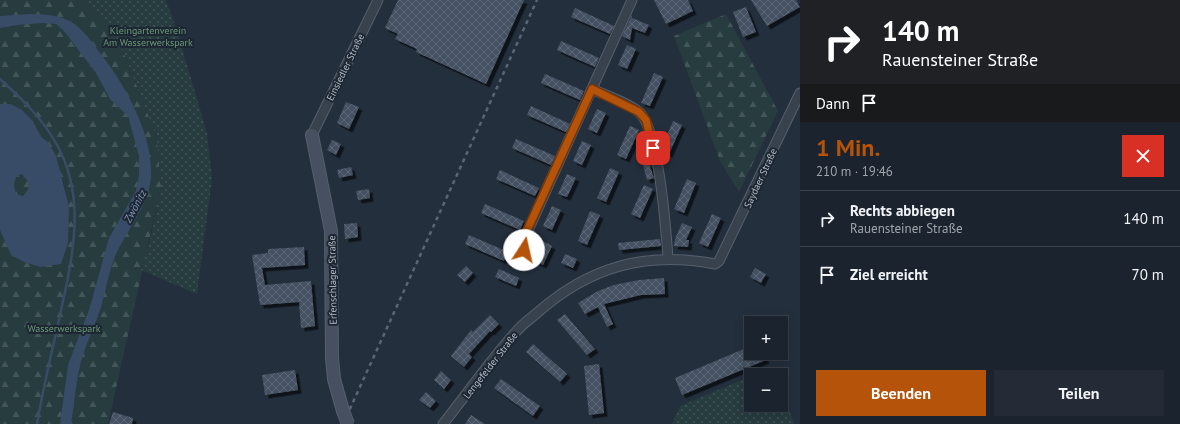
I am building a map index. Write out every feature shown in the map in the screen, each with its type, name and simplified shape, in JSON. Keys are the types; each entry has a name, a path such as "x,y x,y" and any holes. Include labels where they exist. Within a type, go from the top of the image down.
{"main road":[{"name":"Erfenschlager Straße","path":"312,135 331,231 332,358 334,379 348,424"}],"street":[{"name":"Einsiedler Straße","path":"312,135 378,0"},
{"path":"524,250 524,237 632,0"},
{"path":"592,89 630,106 639,112 646,120 656,159 663,198 668,258"},
{"name":"Saydaer Straße","path":"719,261 800,93"},
{"name":"Lengefelder Straße","path":"443,424 515,332 552,300 586,278 626,264 668,258 688,259 715,264 719,261"}],"green space":[{"name":"Wasserwerkspark","path":"0,0 82,0 106,22 119,41 157,137 161,187 108,424 0,424 0,230 10,251 18,259 40,267 69,206 64,184 48,142 40,136 33,121 22,110 11,104 0,104"},
{"name":"Kleingartenverein Am Wasserwerkspark","path":"82,0 166,0 177,31 207,133 212,179 197,294 141,270 150,240 161,187 157,137 119,41 106,22"},
{"path":"726,14 778,111 739,192 720,161 674,36"},
{"path":"22,174 28,182 28,189 23,196 16,195 14,185 16,176"},
{"path":"744,379 744,412 788,412 788,407 794,424 672,424 680,406"}],"water":[{"name":"Zwönitz","path":"31,14 46,15 68,20 76,25 90,40 125,89 141,123 147,141 150,159 151,177 148,193 141,209 116,254 109,273 101,307 83,355 77,380 71,424 60,424 68,365 90,307 109,238 136,191 139,175 139,156 128,116 110,99 96,73 64,31 56,24 43,23 0,28 0,16"},
{"path":"0,104 11,104 22,110 33,121 40,136 48,142 56,156 69,206 68,243 61,264 40,267 24,262 11,255 0,230","holes":["22,174 28,182 28,189 23,196 16,194 14,185 16,177"]}],"building":[{"path":"398,0 524,0 486,84 416,52 417,49 395,39 398,34 385,28"},
{"path":"654,0 688,0 693,11 666,24"},
{"path":"751,0 796,0 800,7 767,26"},
{"path":"746,7 756,32 743,37 733,12"},
{"path":"575,8 614,26 610,34 571,17"},
{"path":"632,15 632,18 649,25 645,33 632,28 630,40 622,36"},
{"path":"561,41 599,58 595,67 557,50"},
{"path":"627,45 636,49 627,69 618,65"},
{"path":"654,73 663,77 650,106 641,103"},
{"path":"545,74 584,91 580,100 541,83"},
{"path":"346,102 359,107 349,129 337,123"},
{"path":"531,106 570,124 566,132 527,115"},
{"path":"597,109 606,113 597,133 588,129"},
{"path":"673,121 682,125 669,154 661,150"},
{"path":"630,126 639,130 626,159 617,155"},
{"path":"516,139 555,156 551,165 512,148"},
{"path":"332,140 341,144 336,155 327,150"},
{"path":"582,141 591,145 582,165 573,161"},
{"path":"649,164 654,178 647,180 643,165"},
{"path":"351,167 353,175 339,178 337,170"},
{"path":"610,168 619,172 606,202 597,198"},
{"path":"500,170 539,188 535,196 496,179"},
{"path":"567,174 576,178 567,197 558,194"},
{"path":"687,179 696,183 684,213 674,209"},
{"path":"644,185 653,189 640,218 631,214"},
{"path":"369,189 370,198 358,200 356,191"},
{"path":"485,204 524,221 520,230 481,213"},
{"path":"552,206 561,210 552,230 543,226"},
{"path":"590,211 600,215 587,245 578,241"},
{"path":"712,214 721,218 708,247 699,243"},
{"path":"357,223 358,237 345,239 344,224"},
{"path":"682,223 692,227 686,240 689,240 688,247 674,246 675,239"},
{"path":"469,235 508,252 504,261 465,244"},
{"path":"660,239 661,246 619,250 618,243"},
{"path":"543,241 552,246 543,265 534,261"},
{"path":"304,247 305,265 262,268 265,285 311,281 315,326 301,328 299,302 260,305 252,255 268,253 268,249"},
{"path":"565,254 577,259 573,268 561,263"},
{"path":"466,266 473,273 465,282 457,275"},
{"path":"755,268 766,274 761,283 750,277"},
{"path":"499,269 519,278 516,286 495,277"},
{"path":"664,278 665,294 641,295 604,304 613,324 607,327 598,307 585,314 578,303 598,291 614,285 639,280"},
{"path":"565,314 595,349 587,355 557,320"},
{"path":"490,315 499,324 491,332 490,331 469,354 472,357 464,367 451,356 471,330 473,332"},
{"path":"533,344 567,374 560,382 526,352"},
{"path":"744,349 744,360 766,360 682,395 675,378"},
{"path":"599,364 604,413 589,415 584,366"},
{"path":"295,370 298,390 265,395 262,375"},
{"path":"441,371 451,380 444,389 434,380"},
{"path":"501,379 540,406 533,416 494,388"},
{"path":"426,392 436,401 430,408 419,400"},
{"path":"113,412 133,418 132,424 109,424"},
{"path":"471,415 485,424 465,424"}],"waterway":[{"path":"0,79 32,110 57,145 66,166 72,188 74,210 72,254 37,424"}],"railway":[{"path":"343,424 537,0"}],"route":[{"path":"524,250 524,237 592,89 630,106 639,112 646,120 653,148"}]}
